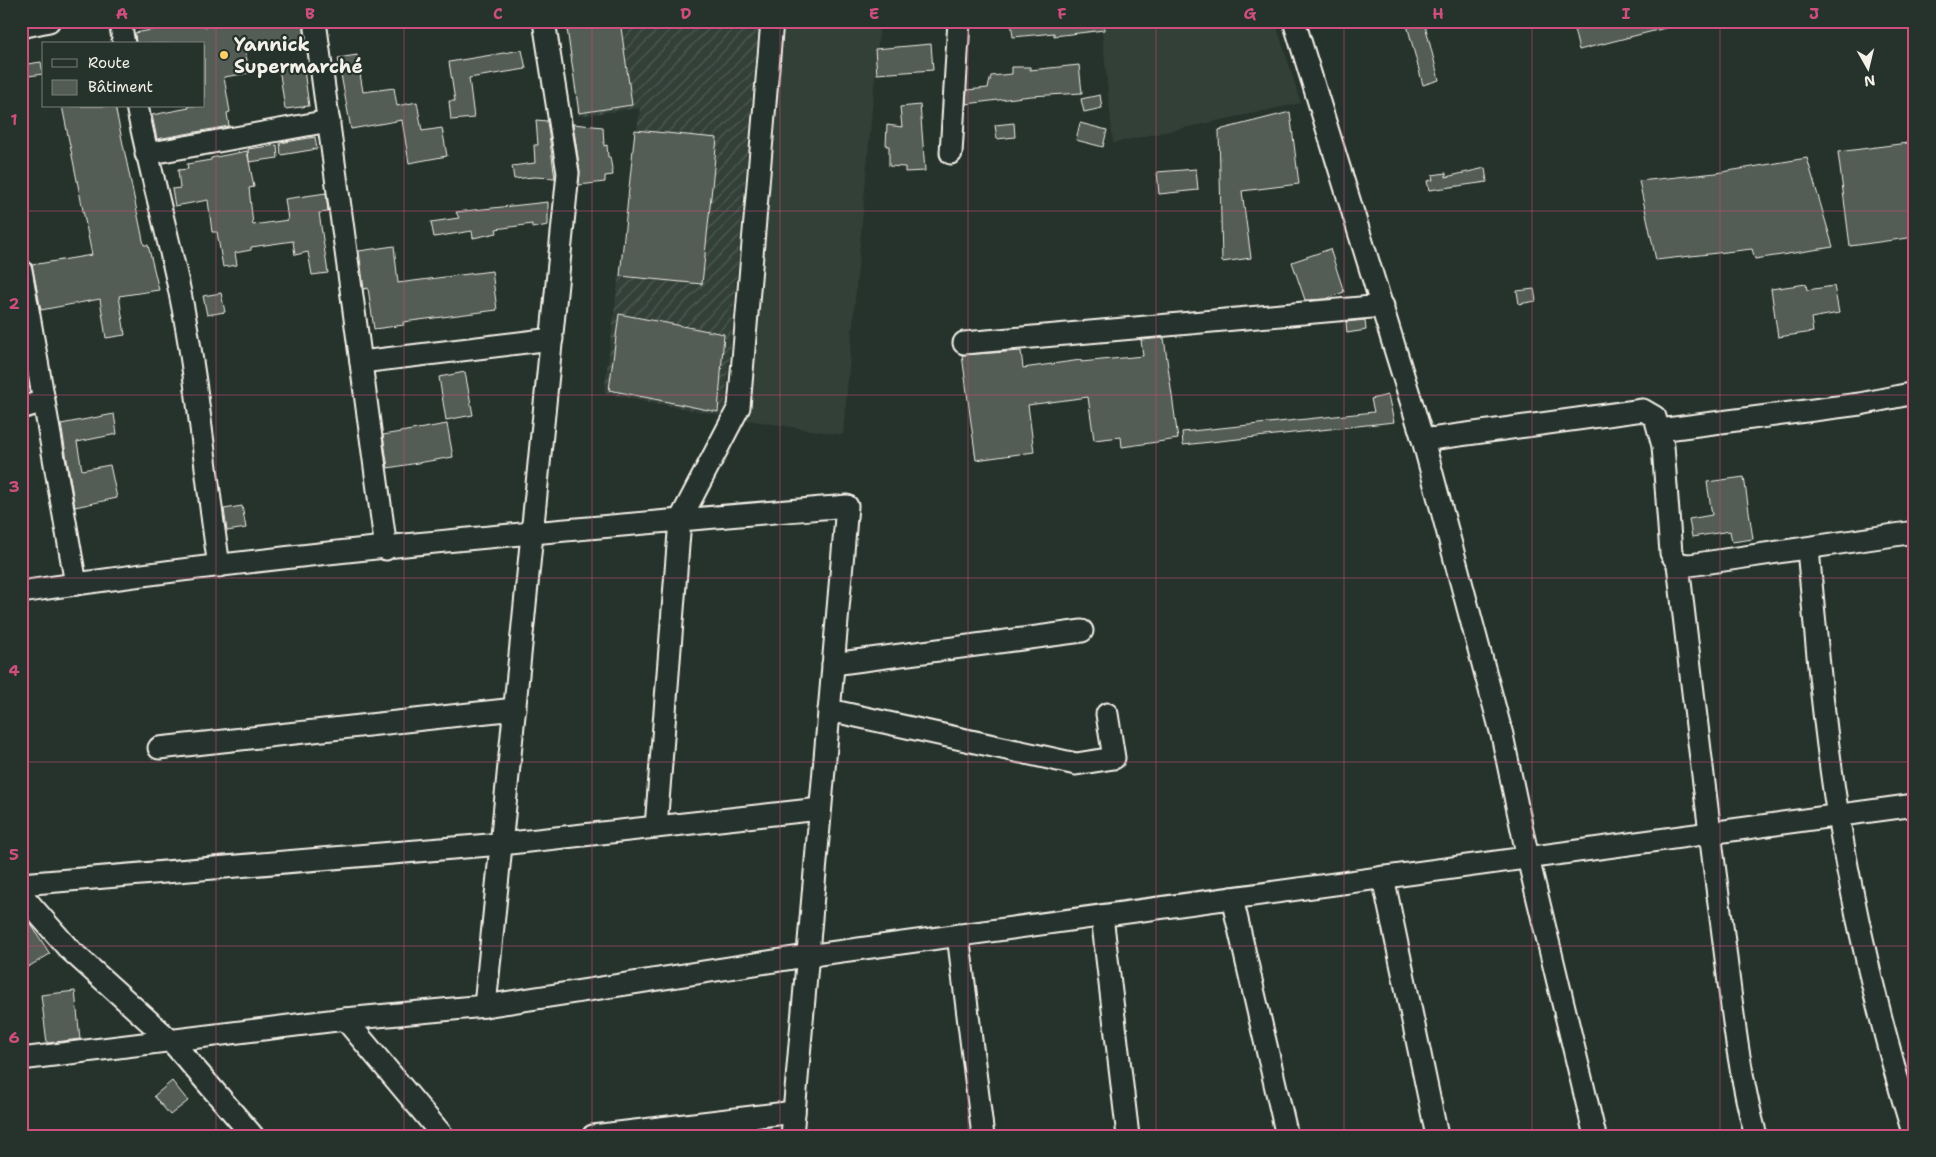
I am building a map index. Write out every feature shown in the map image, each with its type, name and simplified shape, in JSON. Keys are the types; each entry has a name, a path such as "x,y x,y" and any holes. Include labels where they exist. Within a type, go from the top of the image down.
{"street":[{"path":"21,27 49,21"},
{"path":"120,21 124,42"},
{"path":"316,21 386,549"},
{"path":"485,1006 568,173 544,21"},
{"path":"656,827 680,520 739,407 772,21"},
{"path":"951,153 959,21"},
{"path":"1294,21 1423,440 1502,735 1528,858 1595,1136"},
{"path":"137,108 146,154 181,297 198,395 208,494 219,566"},
{"path":"146,154 329,121"},
{"path":"21,270 76,584"},
{"path":"964,343 1383,306"},
{"path":"362,362 552,339"},
{"path":"1659,430 1860,404 1915,393"},
{"path":"21,408 44,401"},
{"path":"1423,440 1643,410 1655,417 1663,446 1671,553 1678,564 1710,833 1745,1093 1756,1136"},
{"path":"21,592 219,566 532,532 846,506 792,1136"},
{"path":"1678,564 1690,566 1915,532"},
{"path":"1808,549 1838,815 1867,958 1898,1085 1914,1136"},
{"path":"833,664 1082,631"},
{"path":"159,748 515,709"},
{"path":"829,710 1076,764 1114,758 1107,714"},
{"path":"21,1059 172,1042 345,1019 485,1006 806,956 1915,805"},
{"path":"21,884 501,844 820,809"},
{"path":"1383,877 1437,1136"},
{"path":"21,894 68,948 172,1042 253,1136"},
{"path":"1232,898 1287,1136"},
{"path":"1102,916 1128,1136"},
{"path":"958,935 983,1136"},
{"path":"345,1019 443,1136"},
{"path":"593,1136 794,1112"}],"shaded area":[{"path":"565,21 759,21 724,416 604,393 640,108 578,116"},
{"path":"782,21 880,21 843,435 747,420"},
{"path":"1101,21 1275,21 1301,103 1113,143"}],"building":[{"path":"200,21 204,21 205,27 241,21 303,21 305,39 245,48 249,73 224,77 230,112 227,113 229,126 157,139 152,115 189,108 205,108 205,42 136,42 135,33"},
{"path":"566,21 620,21 632,105 579,113"},
{"path":"1011,21 1104,21 1104,30 1054,36 1054,33 1013,37"},
{"path":"1406,21 1424,21 1439,80 1423,85"},
{"path":"1572,21 1672,21 1673,26 1579,50"},
{"path":"931,44 933,70 877,74 875,49"},
{"path":"522,50 526,69 469,78 474,118 451,120 449,101 455,101 449,62"},
{"path":"357,55 363,92 394,88 397,106 417,102 422,131 442,128 447,156 409,163 402,120 351,129 338,58"},
{"path":"41,62 42,74 21,77 21,65"},
{"path":"303,63 309,106 285,109 279,67"},
{"path":"1079,65 1082,93 1031,96 966,104 967,90 988,88 991,76 1012,74 1012,67 1030,67 1030,70"},
{"path":"1100,95 1102,108 1084,112 1081,99"},
{"path":"920,105 925,171 905,172 905,167 889,166 889,146 886,146 887,125 902,127 900,107"},
{"path":"62,108 115,108 144,245 148,245 159,290 119,296 125,335 106,338 100,299 41,310 32,265 92,255"},
{"path":"1290,112 1299,184 1242,191 1251,258 1222,262 1219,130"},
{"path":"536,120 547,121 555,178 534,177 514,179 512,166 535,163 534,145 538,145"},
{"path":"1014,123 1015,137 997,139 995,125"},
{"path":"1080,123 1107,130 1103,147 1076,140"},
{"path":"573,124 603,127 604,146 607,145 613,175 605,176 605,182 579,185 580,171"},
{"path":"635,130 717,138 702,284 620,276"},
{"path":"315,137 317,149 281,155 280,143"},
{"path":"1915,142 1915,237 1850,246 1838,152"},
{"path":"277,145 278,158 249,162 248,149"},
{"path":"247,151 254,187 249,188 253,225 288,220 285,199 326,193 328,212 319,213 328,273 312,275 308,252 295,255 293,241 251,247 251,250 235,253 237,265 223,267 217,232 212,232 208,200 175,206 172,189 180,188 178,170 188,169 187,164"},
{"path":"1807,158 1833,247 1755,259 1752,249 1656,260 1639,181 1716,173"},
{"path":"1485,168 1487,182 1429,190 1427,181 1433,180 1432,175 1446,173 1446,177"},
{"path":"1196,169 1198,190 1159,194 1157,172"},
{"path":"548,202 548,225 532,228 532,224 496,229 497,233 473,238 472,231 434,237 431,222 459,218 456,212"},
{"path":"394,246 398,283 492,271 497,310 403,322 404,325 374,329 368,288 364,289 359,251"},
{"path":"1330,249 1344,292 1326,299 1305,300 1292,262"},
{"path":"1806,284 1807,290 1834,286 1839,313 1811,318 1813,332 1778,337 1771,289"},
{"path":"1534,289 1536,301 1519,304 1517,291"},
{"path":"221,293 225,312 207,315 203,296"},
{"path":"619,314 724,334 718,412 609,390"},
{"path":"1365,320 1366,330 1347,333 1346,322"},
{"path":"1164,338 1178,439 1122,447 1121,437 1094,440 1088,397 1028,405 1034,452 976,460 962,355 1021,351 1023,368 1081,360 1081,362 1143,356 1141,340"},
{"path":"465,372 473,415 446,420 439,377"},
{"path":"1388,395 1394,422 1183,445 1182,432 1374,412 1371,399"},
{"path":"114,414 117,434 77,442 82,470 110,465 117,498 75,507 61,424"},
{"path":"447,424 453,457 388,468 383,435"},
{"path":"1744,477 1753,539 1732,542 1730,531 1692,537 1689,519 1712,515 1707,482"},
{"path":"242,506 246,528 227,531 224,509"},
{"path":"32,926 50,954 21,971 21,932"},
{"path":"75,991 80,1039 47,1043 41,995"},
{"path":"172,1081 188,1101 170,1115 154,1096"}],"place":[{"name":"Yannick Supermarché","path":"224,55"}]}
